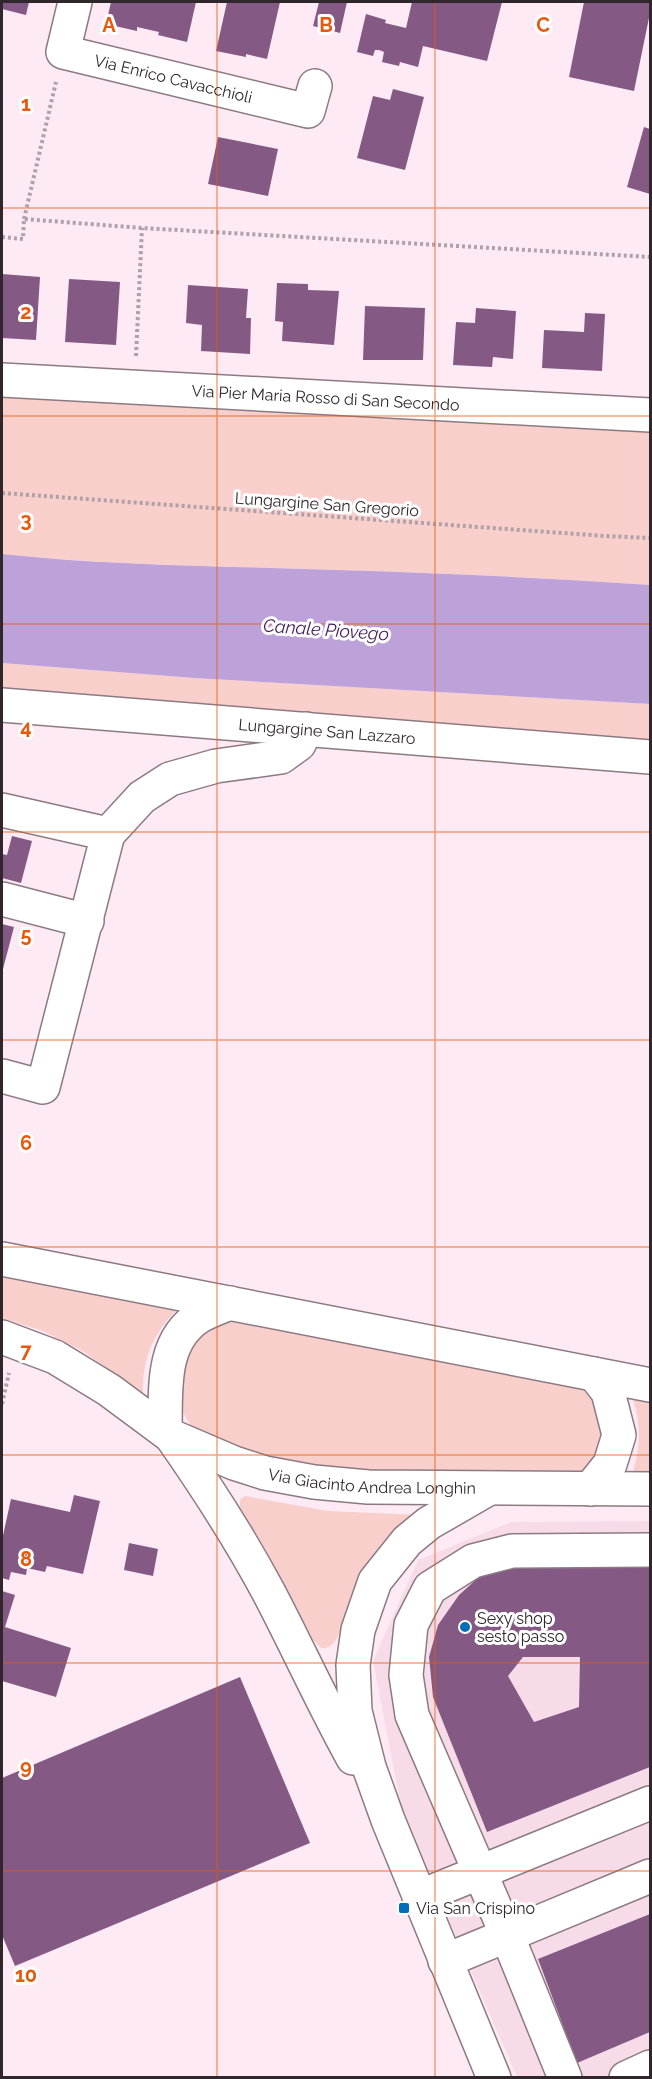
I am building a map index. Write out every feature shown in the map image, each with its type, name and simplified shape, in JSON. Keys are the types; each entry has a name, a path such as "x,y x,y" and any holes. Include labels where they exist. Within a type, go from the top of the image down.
{"street":[{"path":"63,52 75,2"},
{"name":"Via Enrico Cavacchioli","path":"63,52 309,111 315,86"},
{"name":"Via Pier Maria Rosso di San Secondo","path":"2,380 651,415"},
{"name":"Lungargine San Lazzaro","path":"2,705 651,757"},
{"path":"2,1076 43,1087 108,834 142,797 170,779 216,766 281,757 299,744 306,729"},
{"path":"2,810 108,834"},
{"path":"2,899 87,921"},
{"path":"2,1259 651,1385"},
{"path":"230,1303 199,1316 183,1330 172,1349 166,1374 168,1434 204,1483 237,1536 349,1751 388,1820"},
{"name":"Via Giacinto Andrea Longhin","path":"2,1336 55,1357 109,1390 168,1434 234,1463 265,1473 314,1482 368,1487 651,1489"},
{"path":"590,1489 610,1464 619,1435 608,1392 594,1374"},
{"path":"490,1488 437,1518 408,1540 375,1581 358,1630 353,1665 355,1711 369,1767 388,1820 494,2078"},
{"path":"565,2078 507,1935 412,1716 406,1675 411,1625 430,1588 473,1561 512,1551 651,1550"},
{"path":"416,1888 476,1864 651,1803"},
{"path":"476,1864 556,1820"},
{"path":"445,1961 651,1876"},
{"path":"626,2078 651,2067"}],"path":[{"path":"2,237 23,239 24,219 63,52"},
{"path":"24,219 142,228 651,256"},
{"path":"134,387 142,228"},
{"name":"Lungargine San Gregorio","path":"2,493 593,536 651,538"},
{"path":"2,1404 9,1372"}],"shaded area":[{"path":"2,377 650,406 650,585 458,574 129,563 2,554"},
{"path":"2,663 194,678 650,704 650,743 2,694"},
{"path":"2,1274 177,1310 161,1329 150,1349 144,1371 143,1395 83,1351 43,1331 2,1318"},
{"path":"234,1319 570,1384 583,1390 593,1399 605,1425 602,1449 581,1474 303,1470 201,1436 191,1426 178,1399 183,1356 203,1331"},
{"path":"632,1396 650,1400 650,1480 630,1480 639,1438"},
{"path":"245,1496 328,1511 420,1515 343,1625 333,1644 330,1647 321,1648 314,1641 265,1549 240,1509 240,1500"},
{"path":"650,1521 650,2077 517,2077 402,1812 373,1661 418,1560 511,1522"}],"water":[{"name":"Canale Piovego","path":"2,554 128,563 455,574 650,585 650,704 194,678 2,663"}],"building":[{"path":"2,2 29,2 26,15 2,9"},
{"path":"111,2 196,2 187,42 137,27 137,31 106,24"},
{"path":"227,2 280,2 267,59 216,51"},
{"path":"319,2 347,2 340,33 313,26"},
{"path":"412,2 502,2 487,61 423,46 418,67 400,62 399,66 382,62 384,52 379,50 375,50 373,56 357,52 366,14 386,20 385,23 406,28"},
{"path":"584,2 650,2 650,13 634,91 569,77"},
{"path":"393,89 424,97 405,170 357,158 373,96 390,100"},
{"path":"644,127 650,129 650,194 627,187"},
{"path":"218,137 278,149 268,196 208,184"},
{"path":"2,274 40,277 36,340 2,338"},
{"path":"69,279 120,282 116,345 65,342"},
{"path":"277,283 308,284 308,290 339,291 334,345 282,341 283,322 275,321"},
{"path":"188,285 248,289 246,318 251,318 250,354 201,351 202,325 186,323"},
{"path":"365,306 425,308 423,360 363,360"},
{"path":"476,308 516,311 513,359 493,357 492,367 453,365 456,322 475,323"},
{"path":"585,313 605,314 602,371 542,368 544,330 584,332"},
{"path":"12,836 32,841 21,883 2,878 2,854 7,855"},
{"path":"2,924 14,927 3,969 2,969"},
{"path":"74,1495 100,1501 83,1574 47,1566 45,1572 27,1568 26,1575 11,1572 9,1580 2,1578 2,1540 11,1499 70,1512"},
{"path":"129,1543 158,1549 153,1576 124,1570"},
{"path":"513,1561 650,1561 650,1767 487,1832 433,1697 429,1657 438,1625 459,1595 479,1577","holes":["523,1657 580,1657 579,1707 534,1722 508,1676"]},
{"path":"2,1591 15,1595 5,1627 71,1648 56,1697 2,1681"},
{"path":"240,1677 310,1843 15,1966 2,1935 2,1778"},
{"path":"650,1914 650,2032 577,2063 538,1959"}],"place":[{"name":"Sexy shop sesto passo","path":"465,1627"},
{"name":"Via San Crispino","path":"404,1908"}]}
